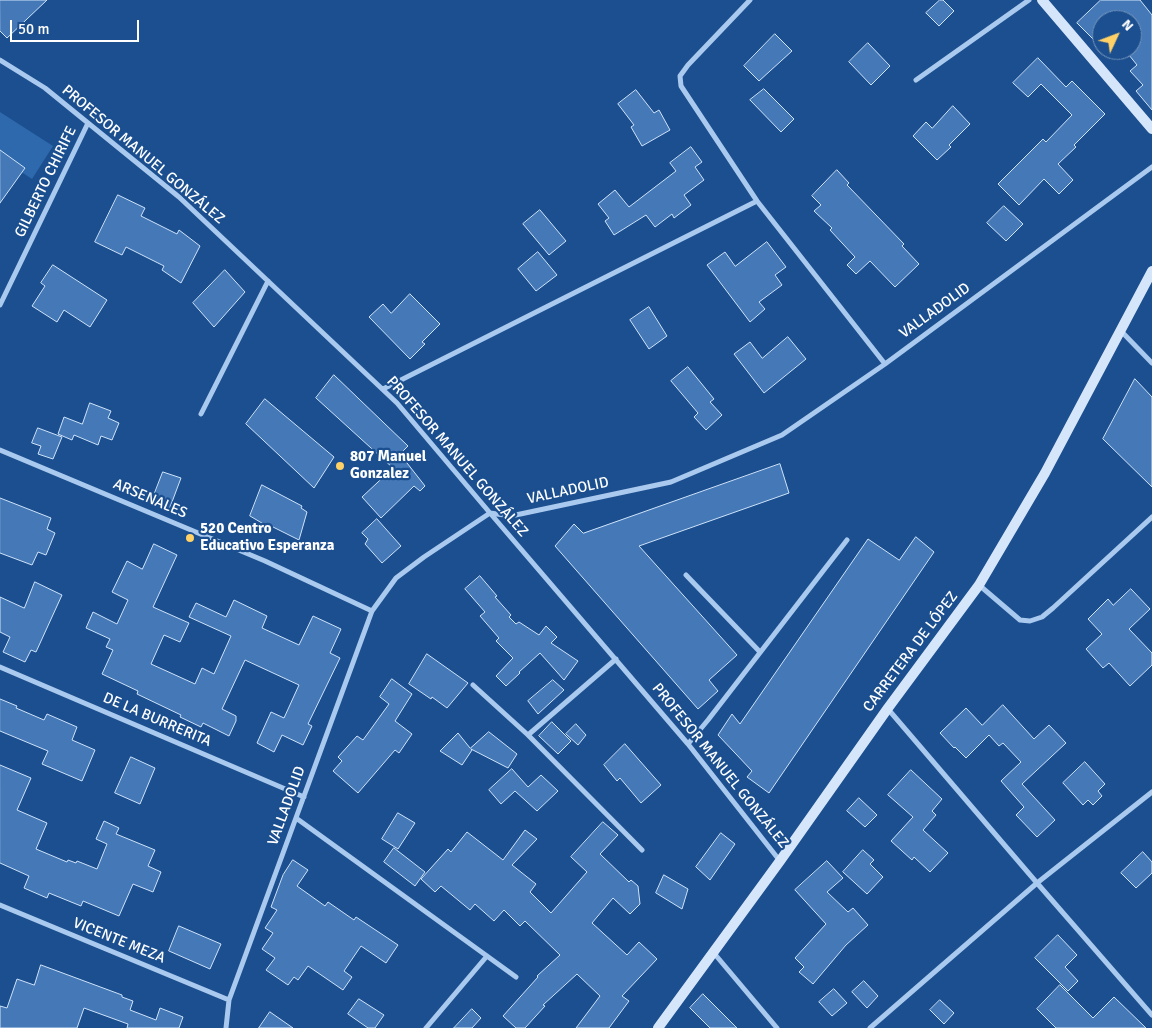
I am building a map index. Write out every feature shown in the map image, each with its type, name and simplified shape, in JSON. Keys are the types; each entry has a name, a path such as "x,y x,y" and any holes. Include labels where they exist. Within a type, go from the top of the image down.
{"main road":[{"path":"1042,0 1152,129"},
{"name":"CARRETERA DE LÓPEZ","path":"658,1028 780,861 888,708 979,586 1045,474 1152,271"}],"street":[{"path":"750,0 688,65 680,76 681,86 757,201 885,364"},
{"path":"916,80 1029,0"},
{"name":"PROFESOR MANUEL GONZÁLEZ","path":"0,60 45,88 179,197 398,403 688,744 780,861"},
{"name":"GILBERTO CHIRIFE","path":"0,305 88,123"},
{"name":"VALLADOLID","path":"226,1028 229,1000 372,611 396,578 490,513 511,516 671,482 782,435 885,364 1152,167"},
{"path":"383,389 757,201"},
{"path":"201,414 268,281"},
{"path":"1121,331 1152,363"},
{"name":"ARSENALES","path":"0,450 265,561 372,611"},
{"path":"979,586 1020,620 1030,622 1053,608 1152,517"},
{"path":"688,744 846,540"},
{"path":"686,575 760,652"},
{"path":"528,735 616,659"},
{"name":"DE LA BURRERITA","path":"0,667 304,797"},
{"path":"473,685 528,735 642,850"},
{"path":"888,708 1152,1015"},
{"path":"870,1028 1037,883 1152,792"},
{"path":"296,818 516,977"},
{"name":"VICENTE MEZA","path":"0,905 229,1000"},
{"path":"712,952 777,1028"},
{"path":"426,1028 487,956"}],"shaded area":[{"path":"0,112 53,146 32,179 0,158"}],"building":[{"path":"0,0 47,0 7,38 0,31"},
{"path":"940,0 943,0 954,11 939,26 926,13"},
{"path":"1101,0 1140,0 1152,15 1152,110 1136,91 1143,85 1130,71 1137,65 1133,60 1142,60 1142,10 1092,10 1092,38 1077,23"},
{"path":"775,34 792,51 759,81 744,66"},
{"path":"868,43 890,66 871,85 849,62"},
{"path":"1038,58 1066,87 1072,81 1105,114 1058,164 1073,180 1059,194 1044,179 1019,205 998,184 1043,139 1046,142 1072,115 1041,84 1028,97 1013,83"},
{"path":"764,89 794,119 781,132 750,100"},
{"path":"636,90 654,113 659,110 670,130 642,146 631,127 634,125 618,104"},
{"path":"953,106 970,124 949,145 951,147 937,160 913,136 926,122 932,128"},
{"path":"691,147 702,162 695,167 704,180 684,195 691,205 674,218 672,214 655,227 646,215 614,235 605,221 609,218 598,204 615,190 629,207 676,171 670,163"},
{"path":"0,150 25,168 0,203"},
{"path":"837,170 849,183 847,185 904,244 902,246 919,264 895,287 870,261 856,274 847,265 855,257 830,230 832,228 814,211 821,205 812,196"},
{"path":"118,195 145,208 141,216 177,234 179,230 200,246 181,283 162,270 164,266 126,247 122,255 95,242"},
{"path":"1004,206 1023,224 1006,241 987,223"},
{"path":"540,210 566,241 549,255 523,224"},
{"path":"767,242 786,267 775,275 782,285 759,302 765,309 750,322 707,265 725,252 735,266"},
{"path":"538,252 557,275 536,291 518,269"},
{"path":"53,265 107,300 90,327 64,310 57,322 32,306 45,286 41,283"},
{"path":"225,270 245,292 214,327 193,303"},
{"path":"410,294 440,324 422,342 425,344 410,359 369,317 383,304 391,313"},
{"path":"649,307 667,336 649,349 630,320"},
{"path":"788,337 806,359 764,393 734,354 750,342 762,358"},
{"path":"688,367 714,399 710,402 722,415 706,430 694,417 698,413 671,381"},
{"path":"334,375 408,446 400,454 425,486 420,491 414,486 381,518 362,497 393,468 316,398"},
{"path":"1135,379 1152,397 1152,487 1103,439"},
{"path":"265,399 334,457 314,488 246,424"},
{"path":"90,403 111,411 108,418 119,423 112,440 101,436 98,445 74,435 72,440 58,434 64,417 82,424"},
{"path":"38,428 62,437 53,459 38,454 41,446 32,443"},
{"path":"780,464 789,493 639,546 737,655 709,680 718,691 698,709 555,546 574,524 583,533"},
{"path":"163,472 181,478 169,510 151,503"},
{"path":"262,485 302,506 301,508 307,512 299,540 273,527 272,529 250,516"},
{"path":"0,498 51,518 47,529 55,533 46,555 38,552 32,565 0,553"},
{"path":"377,519 401,546 382,563 365,544 368,539 362,533"},
{"path":"916,537 934,552 769,793 747,777 752,771 718,735 732,714 740,724 868,539 899,560"},
{"path":"154,544 177,555 153,607 189,623 180,642 164,635 151,664 195,684 202,668 214,674 231,636 189,617 196,603 226,617 234,600 267,616 262,628 299,645 313,616 341,629 330,653 340,658 308,724 312,726 303,745 282,735 274,752 257,743 271,712 284,718 299,685 245,660 222,709 236,716 236,721 229,736 203,723 201,727 180,717 181,715 137,694 138,691 102,674 113,650 106,647 110,639 86,628 93,612 117,624 128,600 112,592 127,561 142,569"},
{"path":"480,576 497,596 495,597 511,615 509,617 516,624 519,622 539,635 546,626 557,637 551,643 578,661 564,680 540,653 506,686 496,676 513,658 496,641 499,638 480,616 485,612 465,589"},
{"path":"35,582 62,595 36,652 31,650 25,662 3,652 10,637 0,632 0,597 24,608"},
{"path":"1131,589 1150,609 1129,629 1152,653 1152,665 1130,686 1109,663 1103,668 1086,649 1102,634 1088,619 1108,599 1113,605"},
{"path":"427,654 468,683 447,708 409,684"},
{"path":"392,679 412,694 395,721 412,734 399,753 395,750 358,793 333,771 342,761 338,757 357,736 363,740 389,704 380,697"},
{"path":"553,680 564,690 538,714 528,701"},
{"path":"0,699 44,720 47,714 77,727 72,740 95,750 82,781 42,764 48,751 0,731"},
{"path":"1003,705 1034,739 1049,725 1066,743 1022,784 1055,820 1037,837 1016,815 1024,807 1001,781 1021,762 1003,743 999,746 989,735 966,758 940,733 966,708 982,725"},
{"path":"552,722 571,741 558,754 539,736"},
{"path":"576,724 586,735 578,745 566,734"},
{"path":"489,732 517,754 508,768 471,749 462,765 440,751 458,733 470,748"},
{"path":"625,744 661,785 641,803 620,778 617,781 604,765"},
{"path":"131,757 155,768 140,804 115,793"},
{"path":"1085,762 1105,784 1098,791 1102,796 1093,805 1088,800 1083,805 1063,783"},
{"path":"0,765 31,778 17,810 47,823 36,849 67,862 68,860 76,863 77,861 97,869 107,844 96,839 104,821 119,828 116,834 155,850 148,866 161,872 153,892 133,884 119,916 83,901 81,906 49,893 47,898 24,888 29,876 0,863"},
{"path":"512,769 528,787 541,775 558,791 537,811 515,791 501,804 489,790"},
{"path":"911,770 942,799 932,811 936,815 923,830 948,853 930,872 914,857 912,860 891,841 913,817 888,795"},
{"path":"859,798 877,815 865,827 847,811"},
{"path":"398,813 415,823 398,849 382,839"},
{"path":"603,822 618,835 600,854 629,882 631,880 638,886 640,904 630,914 613,898 592,923 627,955 639,942 657,959 622,996 629,1001 609,1028 576,1028 600,996 577,974 543,1005 545,1006 525,1028 516,1028 503,1016 537,976 560,955 525,921 520,926 504,910 494,921 475,904 470,910 441,886 435,892 421,879 448,849 451,852 467,832 503,860 525,830 537,839 512,865 536,884 530,892 551,913 587,872 571,857"},
{"path":"721,833 735,844 710,880 696,867"},
{"path":"394,848 425,872 415,886 384,862"},
{"path":"863,850 874,860 870,864 883,877 867,894 843,872"},
{"path":"1143,852 1152,862 1152,873 1136,888 1121,873"},
{"path":"293,860 308,870 297,886 325,906 328,902 354,920 356,917 398,945 386,963 361,946 344,971 352,977 343,990 308,966 298,980 294,977 288,985 266,970 275,958 262,949 273,933 265,928 277,910 271,907 283,875"},
{"path":"827,861 843,878 827,892 848,912 853,908 868,925 846,945 813,984 799,972 804,967 795,958 826,924 795,890"},
{"path":"664,875 688,889 682,909 656,893"},
{"path":"179,926 221,944 210,969 169,951"},
{"path":"1058,935 1077,955 1065,967 1078,981 1068,991 1035,958"},
{"path":"41,965 122,995 122,997 133,1001 130,1010 156,1020 160,1008 183,1017 179,1028 127,1028 128,1024 84,1008 77,1028 0,1028 0,1006 7,1008 17,979 34,985"},
{"path":"864,981 878,996 867,1008 852,992"},
{"path":"1060,985 1093,1018 1114,997 1146,1028 1056,1028 1037,1009"},
{"path":"834,989 847,1003 832,1016 819,1002"},
{"path":"703,994 737,1028 710,1028 690,1008"},
{"path":"359,999 384,1015 375,1028 368,1028 348,1014"},
{"path":"940,1000 954,1013 944,1024 930,1010"},
{"path":"472,1009 481,1018 472,1028 454,1028"},
{"path":"270,1012 293,1028 259,1028"}],"place":[{"name":"807 Manuel Gonzalez","path":"340,466"},
{"name":"520 Centro Educativo Esperanza","path":"190,538"}]}
